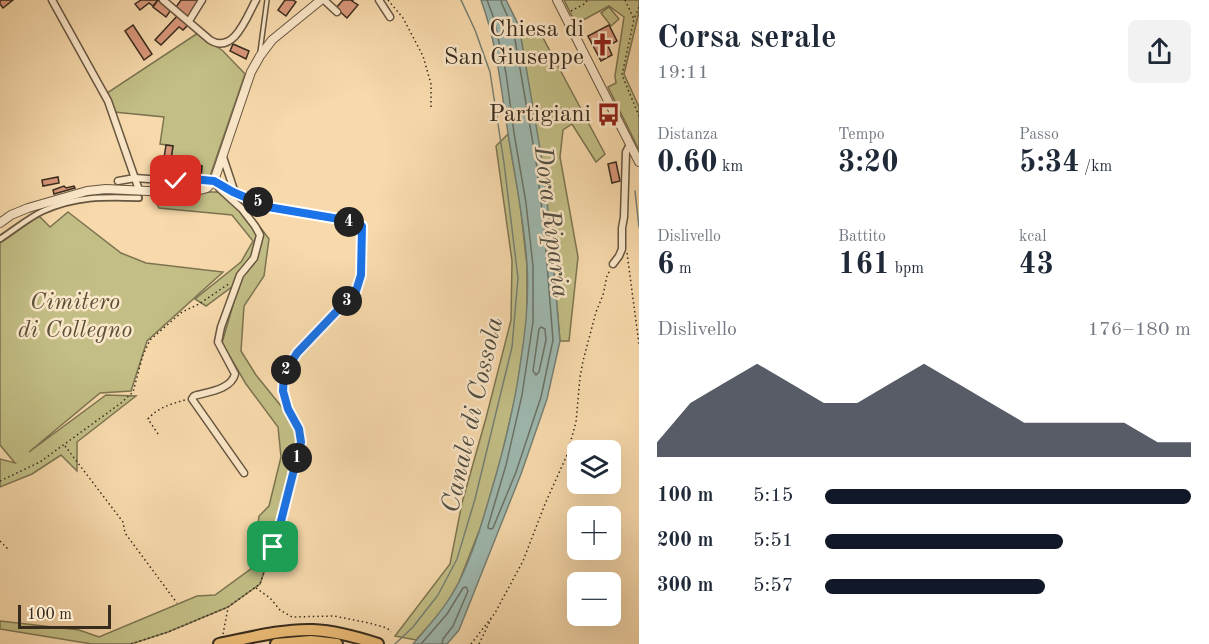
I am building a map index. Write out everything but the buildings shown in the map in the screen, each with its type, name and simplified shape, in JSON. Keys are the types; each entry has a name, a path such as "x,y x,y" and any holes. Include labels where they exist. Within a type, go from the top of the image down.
{"highway":[{"path":"221,639 312,630 338,633 373,642"},
{"path":"276,644 311,641 337,644"}],"street":[{"path":"52,0 108,101 139,194"},
{"path":"163,0 217,44 232,40 256,0"},
{"path":"189,21 202,0"},
{"path":"0,239 41,212 71,201 139,194 190,193 207,188 214,181 251,72 260,56 272,40 323,0 337,12"},
{"path":"379,0 390,17"},
{"path":"557,0 639,162"},
{"path":"613,264 622,249 626,152 631,146"},
{"path":"222,156 235,193"},
{"path":"118,182 135,178 214,181 242,209 260,235 254,258 240,275 221,327 218,342 235,374 233,381 228,385 194,396 192,399 244,473"},
{"path":"0,223 11,215 28,208 87,191 106,189 139,194"},
{"path":"0,215 11,215"}],"lane":[{"path":"260,56 267,0"}],"path":[{"path":"388,0 403,18 423,56 431,84 431,109"},
{"path":"564,15 586,3 587,0"},
{"path":"625,0 634,19"},
{"path":"639,7 634,19 622,75 639,116"},
{"path":"131,644 228,608 260,584 280,525 301,442 299,429 288,409 283,391 284,374 297,353 356,291 361,275 362,226 345,220 268,207 235,193"},
{"path":"627,252 639,344"},
{"path":"478,644 523,561 567,455 576,422 583,361 607,276 613,264"},
{"path":"0,481 40,462 122,403 133,392 150,340 182,312 199,304 240,275"},
{"path":"158,434 148,419 153,413 171,404 192,399"},
{"path":"64,445 123,522 124,533 177,603"},
{"path":"0,540 8,549"},
{"path":"255,588 292,617 334,616 387,628 391,632"},
{"path":"221,639 228,608"},
{"path":"471,644 493,616"}],"green space":[{"path":"564,0 639,0 639,12 624,74 639,107 639,150 608,87 616,83 615,76 624,17 609,6 576,24"},
{"path":"609,7 619,19 611,26 601,13"},
{"path":"519,26 542,36 605,154 596,162 572,124 563,130 560,157 578,257 569,341 560,341 550,226"},
{"path":"198,33 223,51 245,74 209,179 201,179 202,166 171,162 173,146 160,144 164,117 114,112 107,93"},
{"path":"508,134 520,203 527,266 527,321 516,394 500,463 481,526 459,582 443,610 416,640 395,636 450,564 462,503 511,320 512,261 496,146"},
{"path":"228,192 243,204 269,239 264,276 244,306 241,351 256,375 285,411 297,436 292,478 280,525 260,584 228,607 168,632 131,644 92,644 0,629 0,621 79,630 99,637 197,596 215,595 252,568 259,516 269,506 281,457 278,427 246,384 222,343 240,281 206,306 195,299 241,262 253,241 232,215 159,208 152,195 163,197"},
{"name":"Cimitero di Collegno","path":"68,212 121,253 146,263 223,272 147,341 131,391 100,393 29,452 106,395 136,396 77,442 77,471 61,455 32,474 0,487 0,459 15,463 0,445 0,243 39,216 50,227"}],"water":[{"path":"481,0 506,0 519,26 542,160 560,341 547,399 521,474 459,630 447,644 413,644 454,591 477,538 509,426 526,324 528,276 522,215 495,49"}],"waterway":[{"name":"Canale di Cossola","path":"395,644 413,627 438,595 457,559 475,499 512,347 518,278 504,163 490,72 461,0"},
{"path":"635,191 639,227"}],"place":[{"name":"Chiesa di San Giuseppe","path":"602,44"},
{"name":"Partigiani","path":"609,115"}],"route":[{"path":"176,181 180,178 214,181 268,207 345,220 362,226 361,275 356,291 297,353 284,374 283,391 288,409 299,429 301,442 273,547"}],"water label":[{"name":"Dora Riparia","path":"551,222"}]}
